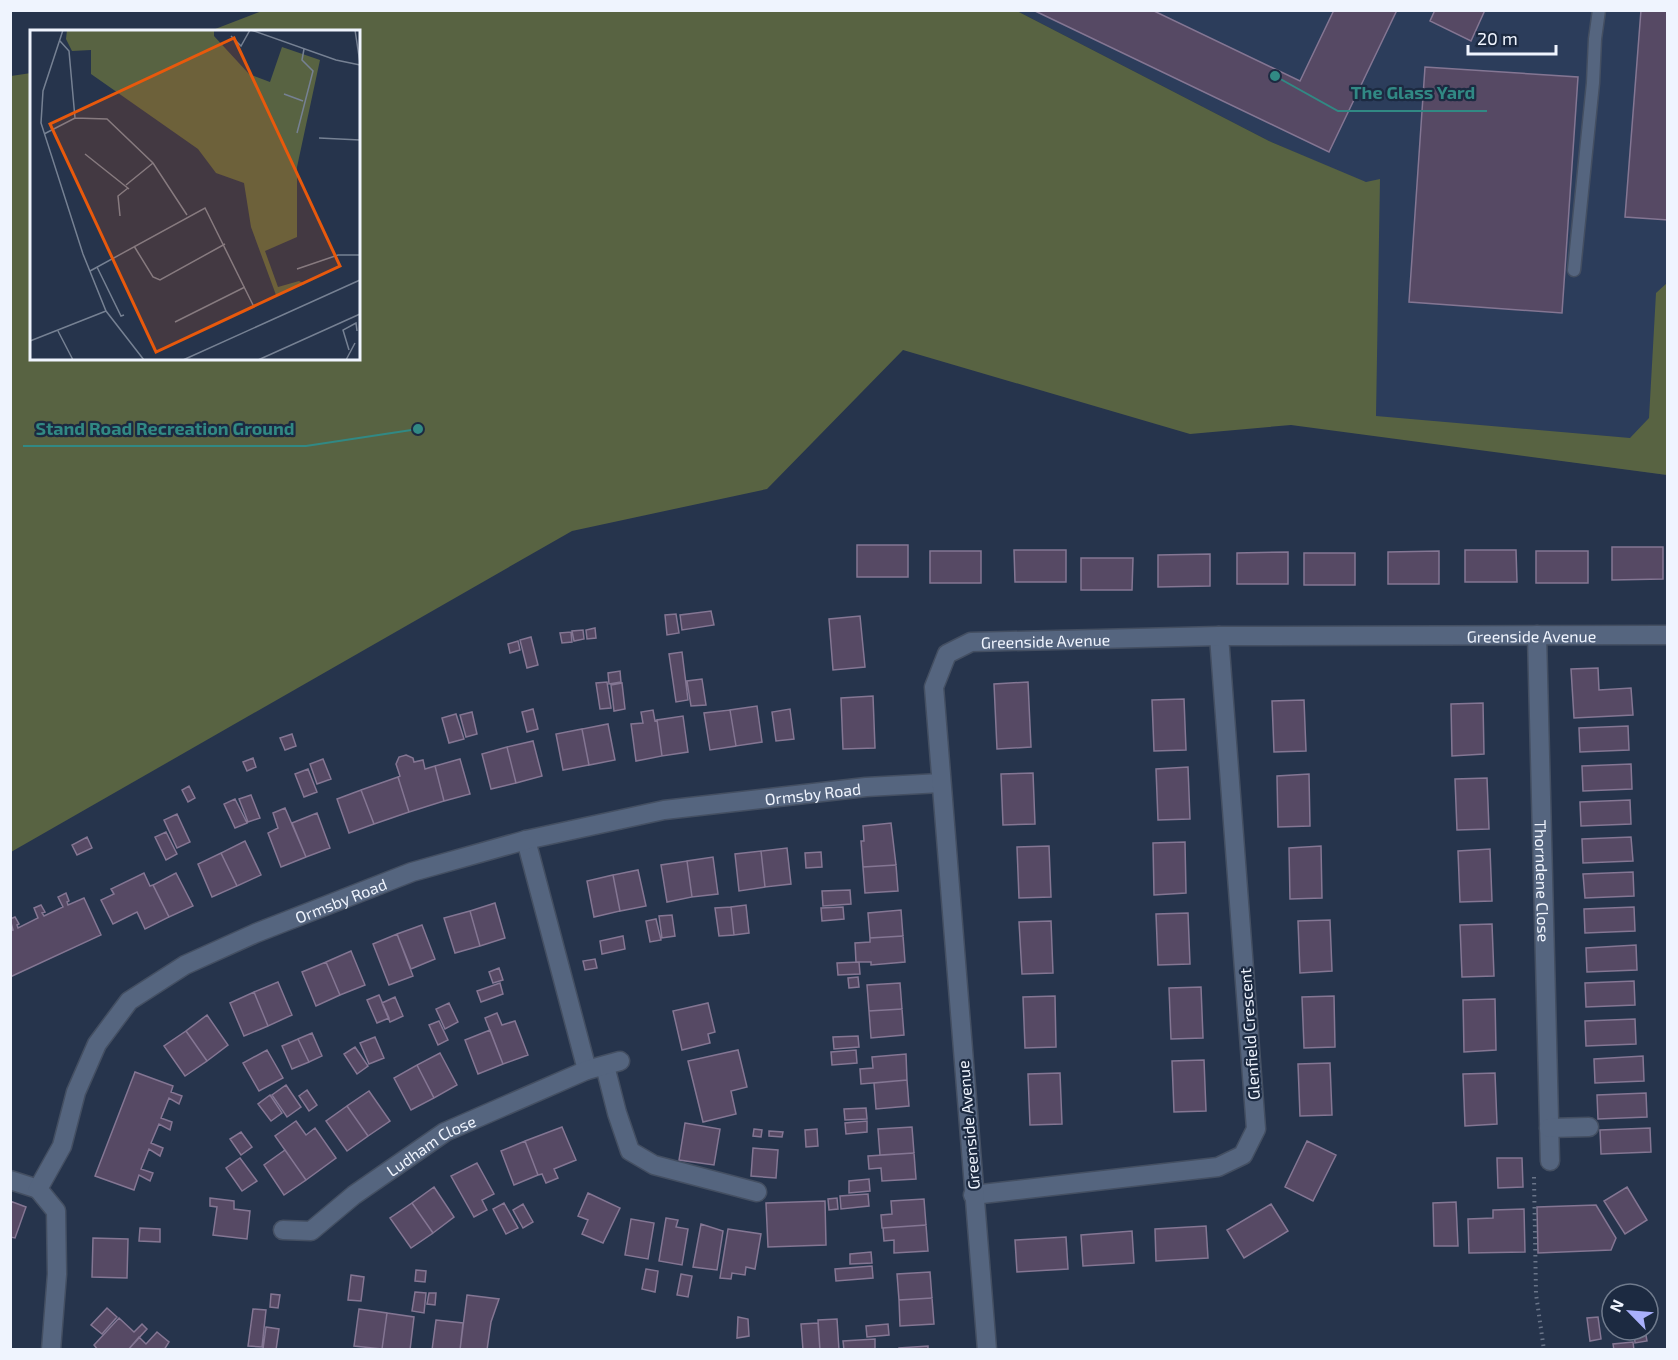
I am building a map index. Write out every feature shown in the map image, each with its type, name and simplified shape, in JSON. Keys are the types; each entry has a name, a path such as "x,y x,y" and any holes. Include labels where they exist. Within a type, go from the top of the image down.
{"street":[{"name":"Thorndene Close","path":"1537,635 1550,1160"},
{"name":"Greenside Avenue","path":"987,1350 934,687 947,654 971,642 1219,636 1668,635"},
{"name":"Glenfield Crescent","path":"973,1195 1218,1167 1243,1155 1256,1129 1219,636"},
{"name":"Ormsby Road","path":"38,1189 62,1146 76,1092 96,1044 129,1001 185,965 256,933 412,872 526,840 664,810 866,787 941,783"},
{"path":"526,840 587,1070"},
{"name":"Ludham Close","path":"283,1230 311,1231 354,1195 445,1132 587,1070 612,1064 617,1113 630,1151 654,1165 757,1192"},
{"path":"1549,1128 1589,1127"},
{"path":"10,1180 38,1189 56,1211 57,1274 51,1350"}],"lane":[{"path":"1574,270 1599,10"}],"path":[{"path":"1544,1350 1536,1294 1534,1171 1550,1160"}],"shaded area":[{"path":"1017,11 1667,11 1667,475 1365,434 1366,183 1269,141"}],"green space":[{"path":"262,11 1017,11 1269,141 1366,182 1380,179 1376,416 1630,438 1649,418 1656,293 1667,283 1667,475 1291,425 1190,434 903,350 767,489 572,531 11,852 11,76 30,73 30,360 360,360 360,30 213,30"}],"building":[{"path":"1033,10 1152,10 1300,81 1334,10 1397,10 1329,152"},
{"path":"1435,10 1485,10 1471,41 1430,21"},
{"path":"1641,10 1668,10 1668,220 1625,217"},
{"path":"1425,67 1578,77 1562,313 1409,302"},
{"path":"857,545 908,545 908,577 857,577"},
{"path":"1612,547 1663,547 1663,579 1612,580"},
{"path":"1014,550 1066,550 1066,582 1015,582"},
{"path":"1465,550 1516,550 1517,582 1465,582"},
{"path":"930,551 981,551 981,583 930,583"},
{"path":"1439,551 1439,584 1388,584 1388,552"},
{"path":"1536,551 1588,551 1588,583 1536,583"},
{"path":"1288,552 1288,584 1237,584 1237,553"},
{"path":"1304,553 1355,553 1355,585 1304,585"},
{"path":"1210,554 1210,586 1158,587 1158,555"},
{"path":"1081,558 1133,558 1132,590 1081,590"},
{"path":"711,611 714,625 682,630 680,615"},
{"path":"676,614 679,633 667,635 665,615"},
{"path":"860,616 865,667 833,670 829,619"},
{"path":"595,628 596,638 587,639 586,630"},
{"path":"583,630 584,639 574,641 572,631"},
{"path":"571,632 572,642 562,643 560,633"},
{"path":"531,637 538,665 527,668 520,640"},
{"path":"518,641 520,650 510,653 508,644"},
{"path":"682,652 688,700 676,702 669,654"},
{"path":"1598,668 1599,690 1631,688 1633,715 1574,718 1571,669"},
{"path":"620,671 621,682 609,684 608,673"},
{"path":"702,679 706,705 691,706 687,681"},
{"path":"607,682 611,708 600,709 596,683"},
{"path":"1028,682 1031,747 997,749 994,684"},
{"path":"622,683 625,709 614,711 611,685"},
{"path":"873,696 875,748 843,749 841,698"},
{"path":"1184,699 1186,750 1154,751 1152,700"},
{"path":"1304,700 1306,751 1274,752 1272,701"},
{"path":"1483,703 1484,754 1452,756 1451,704"},
{"path":"757,706 762,742 736,746 730,710"},
{"path":"533,709 538,729 527,732 522,712"},
{"path":"790,709 794,739 776,741 772,712"},
{"path":"653,710 655,721 657,720 662,756 636,761 631,724 643,723 641,712"},
{"path":"730,710 736,746 710,750 704,713"},
{"path":"472,712 477,734 466,737 460,715"},
{"path":"456,714 464,739 449,743 442,718"},
{"path":"683,716 688,752 662,756 657,720"},
{"path":"608,724 615,760 589,765 582,729"},
{"path":"1628,726 1629,750 1580,752 1579,728"},
{"path":"582,729 589,765 563,770 556,734"},
{"path":"292,734 296,746 285,750 280,738"},
{"path":"533,741 542,776 516,783 507,747"},
{"path":"507,747 516,783 491,789 482,754"},
{"path":"406,755 413,758 414,762 423,760 425,769 435,766 444,801 409,812 396,764 399,757"},
{"path":"253,758 256,767 247,771 243,762"},
{"path":"323,759 331,779 317,784 310,764"},
{"path":"460,759 470,794 444,801 435,766"},
{"path":"1631,764 1632,789 1583,791 1582,766"},
{"path":"1188,767 1190,819 1158,820 1156,769"},
{"path":"308,769 317,792 304,797 295,774"},
{"path":"1033,773 1035,824 1003,825 1001,774"},
{"path":"1309,774 1310,826 1278,827 1277,776"},
{"path":"398,777 409,812 374,824 361,790"},
{"path":"1487,778 1489,829 1457,830 1455,779"},
{"path":"189,786 195,798 188,802 182,790"},
{"path":"361,790 374,824 349,833 337,799"},
{"path":"251,795 260,818 248,822 239,799"},
{"path":"235,799 247,823 235,828 224,804"},
{"path":"1630,800 1631,824 1581,826 1580,802"},
{"path":"285,808 306,857 281,867 268,833 278,828 273,813"},
{"path":"317,813 330,848 306,857 292,823"},
{"path":"177,814 190,842 177,848 164,820"},
{"path":"891,823 896,865 863,867 861,841 864,841 863,826"},
{"path":"166,832 177,854 166,860 155,837"},
{"path":"87,837 92,848 77,855 72,845"},
{"path":"1631,837 1633,861 1583,863 1582,839"},
{"path":"245,841 261,875 237,886 221,853"},
{"path":"1185,842 1186,893 1154,895 1153,843"},
{"path":"1049,846 1051,897 1019,898 1017,847"},
{"path":"1321,846 1322,898 1290,899 1289,848"},
{"path":"787,848 791,884 765,887 761,851"},
{"path":"1490,849 1492,901 1460,902 1458,851"},
{"path":"761,851 765,887 739,891 735,854"},
{"path":"821,852 822,867 806,868 805,853"},
{"path":"221,853 237,886 212,897 198,864"},
{"path":"713,857 718,894 692,897 687,861"},
{"path":"687,861 692,897 667,902 661,865"},
{"path":"896,865 898,891 865,893 863,867"},
{"path":"638,870 646,906 620,911 613,875"},
{"path":"1633,872 1634,896 1585,898 1583,874"},
{"path":"144,873 150,886 153,885 169,917 145,929 137,912 113,924 101,900 114,894 111,889"},
{"path":"176,873 193,906 169,917 153,885"},
{"path":"613,875 620,911 594,917 587,881"},
{"path":"850,890 851,904 823,906 822,891"},
{"path":"66,893 68,905 84,898 101,935 10,977 10,931 13,930 10,919 15,917 19,924 18,928 38,918 34,908 41,905 45,912 42,913 44,916 63,907 58,897"},
{"path":"495,903 505,938 480,946 470,911"},
{"path":"746,905 749,933 734,935 731,907"},
{"path":"731,907 734,935 719,936 715,908"},
{"path":"843,907 844,919 822,921 821,908"},
{"path":"1634,907 1635,931 1585,933 1584,909"},
{"path":"901,910 903,936 870,938 868,913"},
{"path":"470,911 480,946 455,953 444,918"},
{"path":"1188,913 1190,964 1158,965 1156,914"},
{"path":"672,915 675,936 662,938 659,916"},
{"path":"656,919 661,940 650,942 646,921"},
{"path":"1330,920 1332,971 1300,973 1298,921"},
{"path":"1051,921 1053,973 1022,974 1019,922"},
{"path":"1492,924 1494,976 1462,977 1460,925"},
{"path":"422,925 435,959 411,969 397,934"},
{"path":"397,934 413,976 389,985 373,944"},
{"path":"623,936 625,949 602,954 600,941"},
{"path":"903,936 905,962 871,965 871,962 856,962 855,943 870,942 870,938"},
{"path":"1636,945 1637,970 1587,972 1586,948"},
{"path":"351,951 365,985 340,995 326,962"},
{"path":"595,959 597,968 585,970 583,961"},
{"path":"326,962 340,995 316,1006 302,972"},
{"path":"859,962 860,974 838,975 837,963"},
{"path":"499,968 503,980 493,983 489,972"},
{"path":"858,977 859,987 849,988 848,978"},
{"path":"1634,981 1635,1005 1586,1007 1585,983"},
{"path":"278,982 292,1015 268,1026 254,992"},
{"path":"500,983 503,994 481,1002 477,991"},
{"path":"900,983 902,1009 869,1011 867,985"},
{"path":"1201,987 1203,1038 1171,1039 1169,988"},
{"path":"254,992 268,1026 244,1036 230,1003"},
{"path":"379,995 389,1018 377,1023 367,1000"},
{"path":"1055,996 1056,1047 1025,1048 1023,997"},
{"path":"1334,996 1335,1047 1304,1048 1302,997"},
{"path":"395,997 403,1016 390,1022 382,1003"},
{"path":"1495,999 1496,1050 1464,1052 1463,1000"},
{"path":"449,1003 458,1022 445,1029 436,1009"},
{"path":"708,1003 715,1032 708,1034 710,1043 682,1050 673,1011"},
{"path":"902,1009 904,1035 871,1038 869,1011"},
{"path":"497,1013 502,1025 515,1021 528,1055 503,1064 485,1018"},
{"path":"207,1015 228,1045 207,1061 186,1031"},
{"path":"1635,1019 1636,1044 1586,1046 1585,1021"},
{"path":"439,1021 448,1040 438,1045 429,1025"},
{"path":"490,1030 503,1064 478,1074 465,1040"},
{"path":"186,1031 207,1061 185,1076 164,1046"},
{"path":"312,1033 322,1056 309,1062 298,1039"},
{"path":"858,1036 859,1047 834,1049 833,1037"},
{"path":"375,1037 384,1058 369,1064 360,1043"},
{"path":"298,1039 309,1062 292,1069 282,1046"},
{"path":"355,1047 368,1066 357,1074 344,1054"},
{"path":"267,1050 283,1078 259,1091 243,1063"},
{"path":"738,1050 747,1087 731,1091 736,1114 703,1122 688,1061"},
{"path":"856,1050 857,1063 832,1065 831,1052"},
{"path":"440,1053 457,1085 434,1098 417,1065"},
{"path":"906,1054 907,1080 861,1084 860,1069 873,1068 872,1057"},
{"path":"1643,1056 1644,1081 1595,1083 1594,1059"},
{"path":"1204,1060 1206,1111 1174,1112 1172,1061"},
{"path":"1330,1063 1332,1115 1300,1116 1298,1064"},
{"path":"417,1065 434,1098 411,1110 394,1078"},
{"path":"135,1072 173,1086 171,1092 182,1096 179,1104 169,1098 161,1118 172,1122 170,1130 159,1124 151,1143 163,1148 160,1156 149,1149 141,1169 153,1173 150,1181 139,1175 134,1190 95,1176"},
{"path":"1060,1073 1062,1124 1030,1125 1028,1074"},
{"path":"1495,1073 1497,1124 1465,1126 1463,1074"},
{"path":"907,1080 909,1106 876,1109 874,1083"},
{"path":"286,1085 301,1107 287,1117 272,1095"},
{"path":"307,1090 317,1105 309,1111 299,1096"},
{"path":"369,1091 390,1121 368,1136 347,1106"},
{"path":"1646,1093 1647,1117 1598,1119 1597,1095"},
{"path":"270,1095 282,1113 271,1121 258,1104"},
{"path":"347,1106 368,1136 347,1151 326,1121"},
{"path":"866,1108 867,1119 845,1120 844,1109"},
{"path":"296,1121 306,1135 315,1128 336,1158 306,1180 275,1136"},
{"path":"867,1121 867,1132 846,1134 845,1123"},
{"path":"685,1123 720,1129 714,1165 679,1160"},
{"path":"562,1127 576,1160 554,1169 558,1178 546,1183 542,1174 538,1175 525,1141"},
{"path":"912,1127 914,1153 880,1155 878,1129"},
{"path":"1650,1128 1651,1152 1601,1154 1600,1130"},
{"path":"754,1129 762,1130 761,1137 753,1136"},
{"path":"817,1129 818,1146 806,1147 805,1130"},
{"path":"769,1131 783,1132 782,1137 769,1136"},
{"path":"241,1132 252,1147 241,1155 230,1139"},
{"path":"525,1141 538,1175 514,1185 501,1151"},
{"path":"1307,1141 1336,1155 1313,1201 1285,1187"},
{"path":"753,1148 778,1150 776,1178 751,1176"},
{"path":"285,1150 306,1180 284,1195 264,1165"},
{"path":"914,1153 916,1179 882,1181 881,1168 869,1169 868,1156"},
{"path":"240,1158 257,1181 242,1191 226,1168"},
{"path":"1497,1158 1522,1158 1523,1187 1498,1188"},
{"path":"477,1163 494,1194 482,1200 487,1210 474,1217 451,1176"},
{"path":"869,1179 870,1191 849,1193 849,1181"},
{"path":"434,1187 454,1217 433,1233 412,1203"},
{"path":"1627,1187 1647,1220 1625,1234 1604,1201"},
{"path":"588,1193 620,1208 603,1243 582,1234 588,1220 578,1216"},
{"path":"868,1194 869,1206 841,1209 840,1196"},
{"path":"210,1198 234,1201 234,1209 250,1211 247,1239 213,1235 217,1207 210,1206"},
{"path":"837,1198 838,1209 829,1210 828,1199"},
{"path":"924,1199 926,1225 882,1228 881,1215 892,1214 891,1201"},
{"path":"10,1201 26,1207 15,1238 10,1237"},
{"path":"825,1201 826,1245 768,1247 766,1203"},
{"path":"1456,1202 1458,1246 1434,1246 1433,1203"},
{"path":"412,1203 433,1233 411,1248 390,1218"},
{"path":"504,1203 518,1228 506,1234 493,1209"},
{"path":"523,1204 533,1222 523,1228 513,1210"},
{"path":"1271,1204 1288,1231 1244,1258 1227,1230"},
{"path":"1596,1205 1616,1238 1611,1250 1538,1253 1537,1207"},
{"path":"1524,1209 1525,1252 1469,1253 1468,1219 1493,1218 1493,1210"},
{"path":"666,1218 678,1220 676,1227 688,1229 682,1265 659,1261"},
{"path":"631,1219 654,1223 648,1259 625,1255"},
{"path":"701,1224 723,1231 717,1270 693,1267"},
{"path":"926,1225 928,1251 894,1253 894,1240 884,1241 883,1228"},
{"path":"1206,1226 1208,1258 1156,1261 1155,1229"},
{"path":"140,1228 160,1229 160,1242 139,1241"},
{"path":"728,1229 761,1234 755,1269 746,1267 745,1275 732,1273 731,1279 720,1278"},
{"path":"1132,1231 1134,1263 1083,1266 1081,1235"},
{"path":"1066,1237 1068,1269 1017,1272 1015,1240"},
{"path":"93,1238 128,1239 127,1278 92,1277"},
{"path":"871,1252 872,1263 850,1264 850,1254"},
{"path":"872,1266 873,1278 836,1281 835,1269"},
{"path":"646,1269 658,1271 655,1292 642,1289"},
{"path":"416,1270 426,1271 425,1282 415,1281"},
{"path":"930,1272 932,1298 899,1300 897,1274"},
{"path":"681,1274 692,1276 688,1297 677,1295"},
{"path":"351,1275 364,1277 361,1301 348,1300"},
{"path":"415,1292 426,1293 424,1313 412,1311"},
{"path":"429,1293 436,1293 435,1305 427,1304"},
{"path":"271,1294 280,1295 278,1308 270,1307"},
{"path":"467,1295 499,1299 491,1322 487,1350 460,1350"},
{"path":"932,1298 934,1324 900,1326 899,1300"},
{"path":"107,1308 117,1317 102,1334 91,1325"},
{"path":"253,1309 266,1310 262,1347 248,1346"},
{"path":"359,1309 387,1313 382,1349 354,1346"},
{"path":"387,1313 414,1317 410,1350 382,1349"},
{"path":"738,1317 748,1319 749,1336 737,1338"},
{"path":"1598,1317 1600,1339 1590,1341 1587,1318"},
{"path":"119,1318 134,1332 142,1324 147,1329 128,1350 98,1350 94,1345"},
{"path":"837,1319 839,1350 820,1350 818,1320"},
{"path":"436,1320 463,1323 460,1350 432,1350"},
{"path":"818,1323 820,1350 803,1350 801,1324"},
{"path":"888,1324 889,1335 867,1337 866,1326"},
{"path":"266,1327 279,1329 276,1350 263,1349"},
{"path":"157,1332 169,1342 164,1350 128,1350 139,1337 146,1344"},
{"path":"875,1339 875,1350 844,1350 843,1341"},
{"path":"1633,1342 1634,1350 1614,1350 1613,1344"},
{"path":"928,1346 928,1350 899,1350 899,1348"}],"place":[{"name":"The Glass Yard","path":"1275,76"},
{"name":"Stand Road Recreation Ground","path":"418,429"}]}
